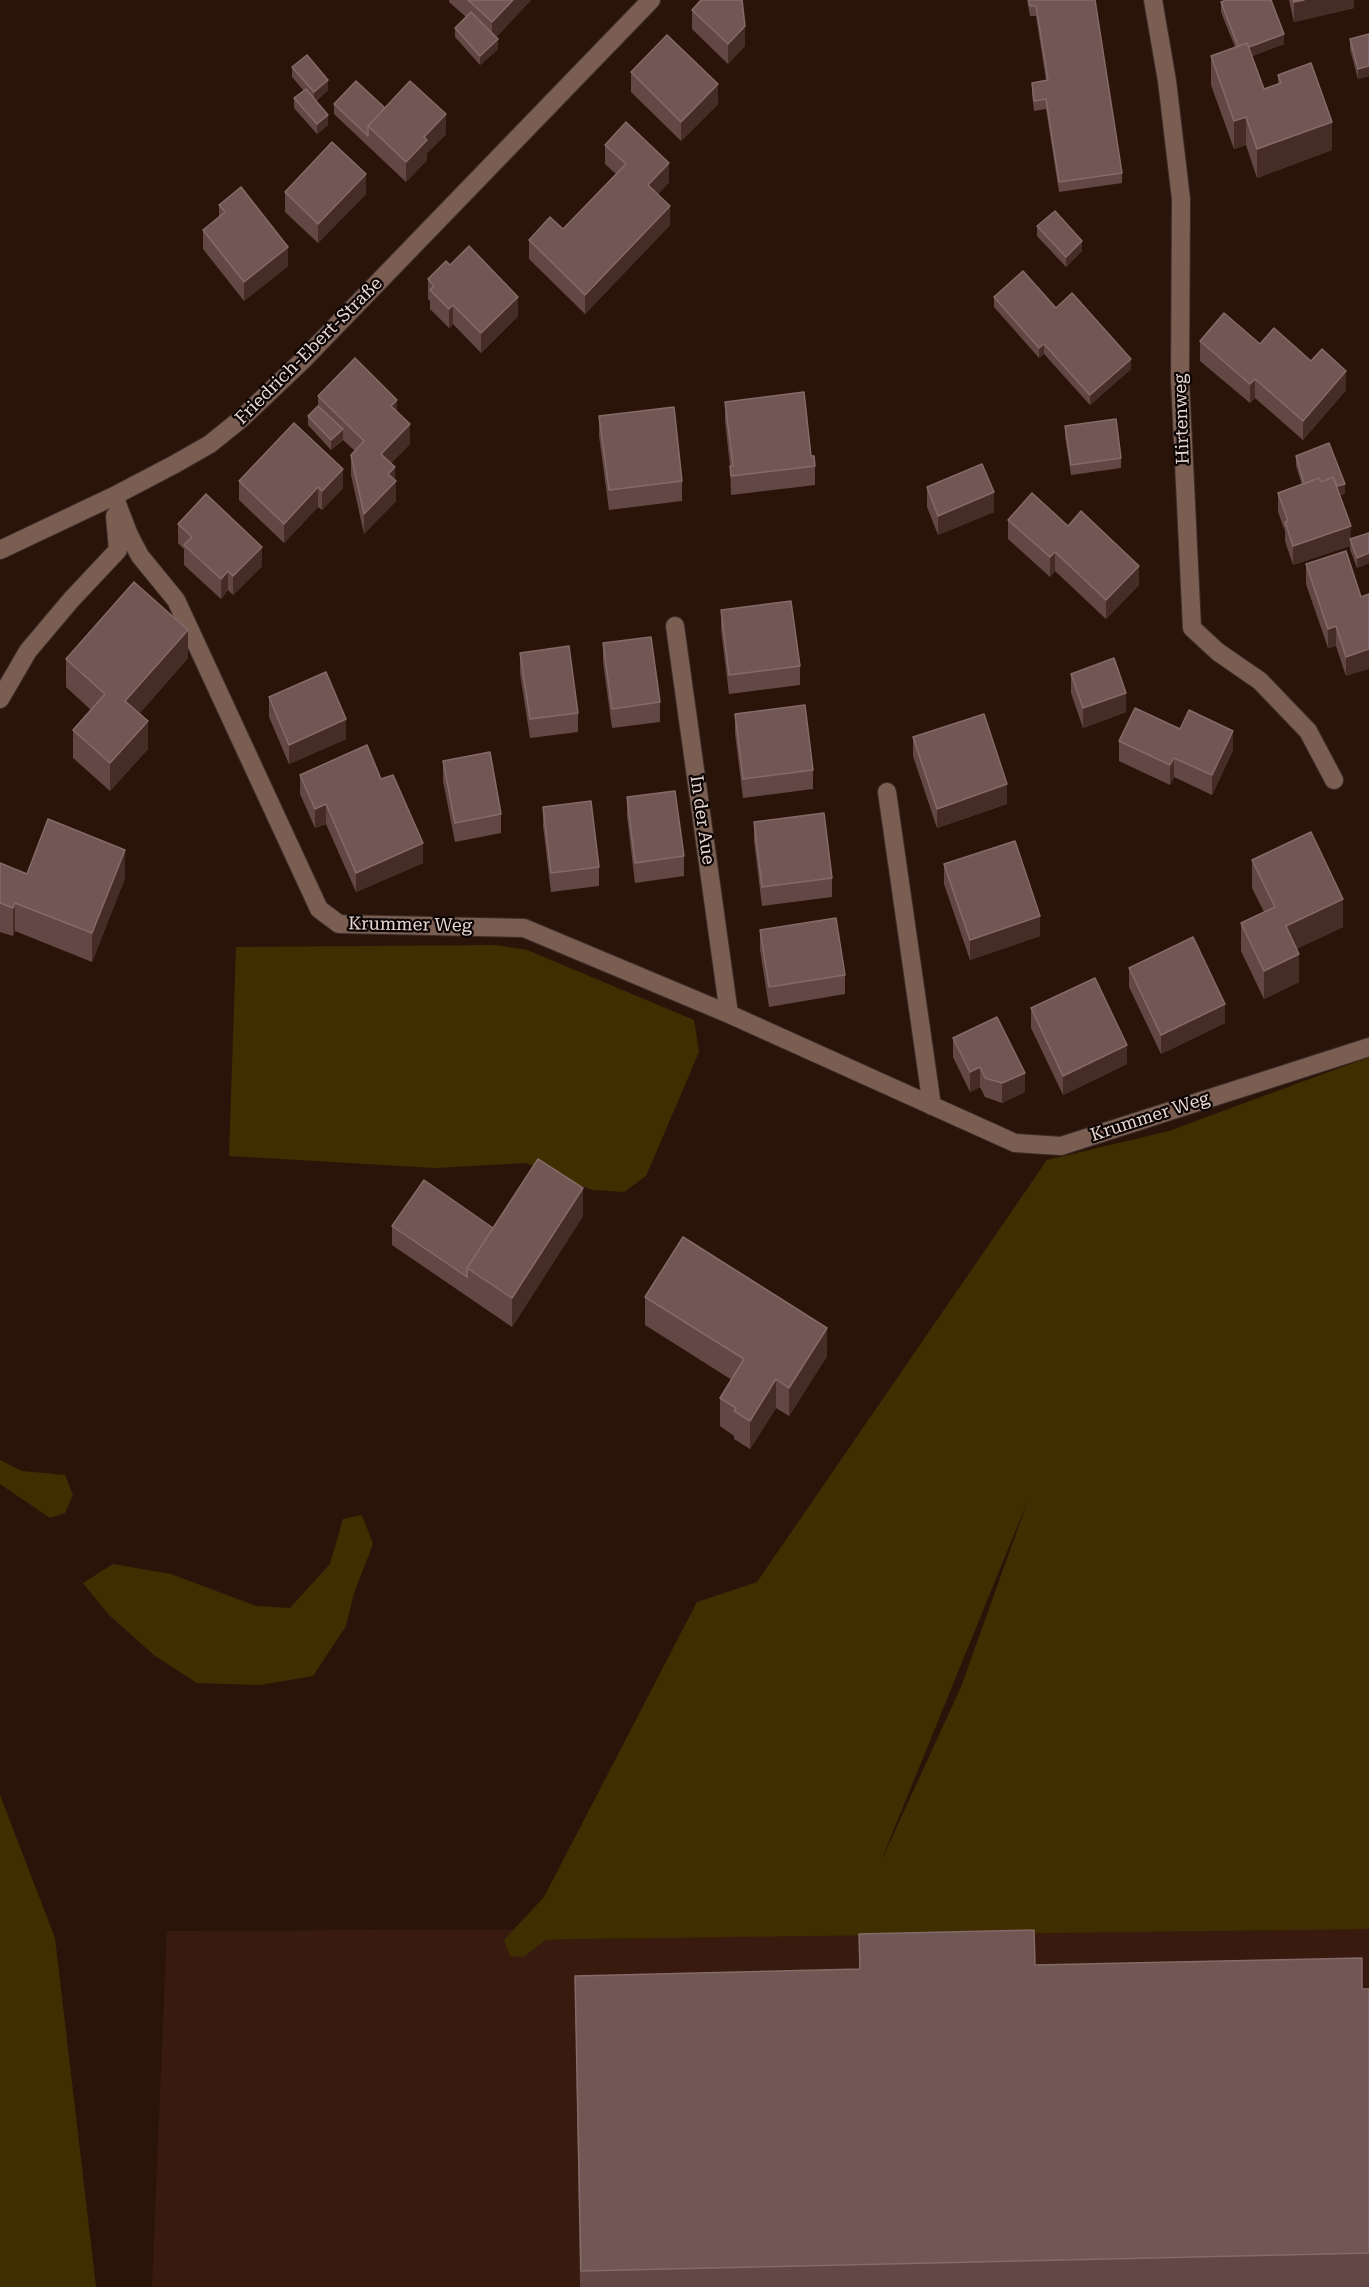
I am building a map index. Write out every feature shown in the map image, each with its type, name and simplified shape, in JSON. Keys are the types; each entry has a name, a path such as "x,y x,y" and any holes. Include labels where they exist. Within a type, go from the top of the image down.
{"street":[{"name":"Friedrich-Ebert-Straße","path":"0,550 114,496 210,444 242,419 302,362 651,0"},
{"name":"Hirtenweg","path":"1153,0 1167,81 1181,199 1180,380 1192,628 1218,652 1260,681 1308,731 1334,780"},
{"path":"0,699 28,651 71,600 118,550 114,496"},
{"name":"Krummer Weg","path":"114,496 129,536 140,556 176,600 319,909 339,924 524,928 729,1014 1015,1143 1061,1146 1369,1047"},
{"name":"In der Aue","path":"675,626 729,1014"},
{"path":"886,792 932,1106"}],"shaded area":[{"path":"496,945 527,950 694,1020 699,1052 646,1176 624,1192 592,1190 526,1163 435,1168 229,1156 236,947"},
{"path":"1369,1057 1369,1929 572,1939 546,1940 523,1957 510,1956 504,1940 544,1897 697,1602 757,1582 1047,1160 1169,1131","holes":["1028,1500 961,1687 883,1857"]},
{"path":"0,1460 22,1471 65,1475 73,1495 65,1513 50,1518 0,1484"},
{"path":"362,1515 373,1544 354,1593 346,1626 313,1676 260,1685 197,1683 155,1656 109,1615 83,1583 113,1564 171,1574 256,1606 290,1608 330,1564 343,1519"},
{"path":"0,1795 55,1938 96,2287 0,2287"},
{"path":"1369,1925 1369,2287 152,2287 167,1931"}],"building":[{"path":"468,0 513,0 492,22"},
{"path":"701,0 742,0 745,26 728,44 692,10"},
{"path":"1029,0 1095,0 1122,173 1059,182 1046,99 1034,101 1032,83 1048,80 1036,6 1030,6"},
{"path":"1271,0 1284,34 1249,47 1247,43 1238,46 1221,2"},
{"path":"471,12 498,39 480,56 455,28"},
{"path":"1369,34 1369,66 1358,69 1350,39"},
{"path":"667,35 718,84 681,122 631,72"},
{"path":"1247,43 1264,89 1281,83 1278,75 1311,63 1332,122 1257,149 1246,117 1234,121 1211,56"},
{"path":"307,55 328,80 314,92 292,67"},
{"path":"356,81 385,108 368,126 368,136 334,104"},
{"path":"410,81 446,114 424,137 427,140 406,162 368,126"},
{"path":"306,89 328,115 317,124 294,98"},
{"path":"626,122 669,163 648,185 670,206 585,295 529,240 550,217 563,229 626,164 605,145"},
{"path":"332,142 366,174 318,224 285,192"},
{"path":"241,187 288,247 244,282 203,230 225,212 219,205"},
{"path":"1055,211 1082,241 1066,257 1037,226"},
{"path":"469,246 518,297 481,333 453,305 449,309 430,290 434,286 428,279 446,261 450,265"},
{"path":"1023,271 1056,308 1072,293 1131,359 1090,395 1044,344 1039,348 994,297"},
{"path":"1224,313 1260,344 1274,328 1311,361 1322,349 1346,371 1303,421 1255,379 1250,384 1200,341"},
{"path":"355,358 397,400 391,406 410,424 381,454 395,467 388,474 396,481 364,514 351,455 364,441 318,396"},
{"path":"804,392 811,456 814,456 815,466 731,476 730,466 733,466 725,402"},
{"path":"318,406 343,429 331,440 308,416"},
{"path":"674,407 682,481 609,490 599,416"},
{"path":"1116,419 1121,458 1071,465 1065,426"},
{"path":"294,423 343,469 322,491 318,487 284,524 239,481"},
{"path":"1329,443 1345,484 1337,486 1333,477 1321,482 1319,478 1304,484 1296,456"},
{"path":"982,464 994,492 938,516 927,487"},
{"path":"1333,477 1351,526 1293,546 1285,522 1288,521 1278,493 1319,478 1321,482"},
{"path":"1032,493 1068,526 1081,511 1139,566 1106,600 1055,552 1050,557 1008,520"},
{"path":"206,494 262,547 233,576 228,571 221,579 184,545 192,537 178,524"},
{"path":"1369,533 1369,553 1357,558 1350,539"},
{"path":"1346,551 1361,597 1369,594 1369,649 1346,657 1336,626 1328,629 1306,564"},
{"path":"134,582 188,630 125,701 148,721 110,763 73,730 105,694 66,659"},
{"path":"791,601 800,666 729,675 721,610"},
{"path":"651,637 660,702 612,709 603,643"},
{"path":"569,646 578,713 530,719 520,653"},
{"path":"1114,658 1126,693 1083,708 1071,674"},
{"path":"326,672 346,719 289,745 269,697"},
{"path":"805,705 813,770 743,779 735,714"},
{"path":"1135,708 1180,729 1189,710 1233,731 1212,775 1174,758 1170,765 1119,741"},
{"path":"984,714 1007,784 937,809 913,737"},
{"path":"367,745 381,779 393,775 423,843 356,873 326,804 315,809 300,775"},
{"path":"490,752 501,814 455,823 443,761"},
{"path":"675,791 684,856 635,863 627,797"},
{"path":"591,801 599,867 551,873 543,807"},
{"path":"824,813 832,878 762,887 754,822"},
{"path":"48,819 125,850 92,933 15,903 13,908 0,903 0,863 27,874"},
{"path":"1311,832 1343,899 1286,926 1299,954 1264,971 1241,923 1275,907 1252,860"},
{"path":"1015,841 1040,916 970,940 944,864"},
{"path":"836,918 845,975 769,987 760,930"},
{"path":"1193,937 1225,1004 1161,1035 1129,968"},
{"path":"1095,978 1127,1045 1063,1076 1031,1008"},
{"path":"997,1017 1025,1073 1002,1083 985,1078 980,1067 970,1072 953,1038"},
{"path":"538,1159 583,1188 512,1298 467,1268"},
{"path":"424,1180 493,1228 467,1268 467,1277 392,1226"},
{"path":"683,1237 827,1328 789,1388 776,1379 750,1421 720,1398 744,1359 645,1297"},
{"path":"1034,1930 1035,1965 1362,1958 1362,1989 1369,1989 1369,2253 581,2271 575,1976 860,1969 859,1934"}]}
